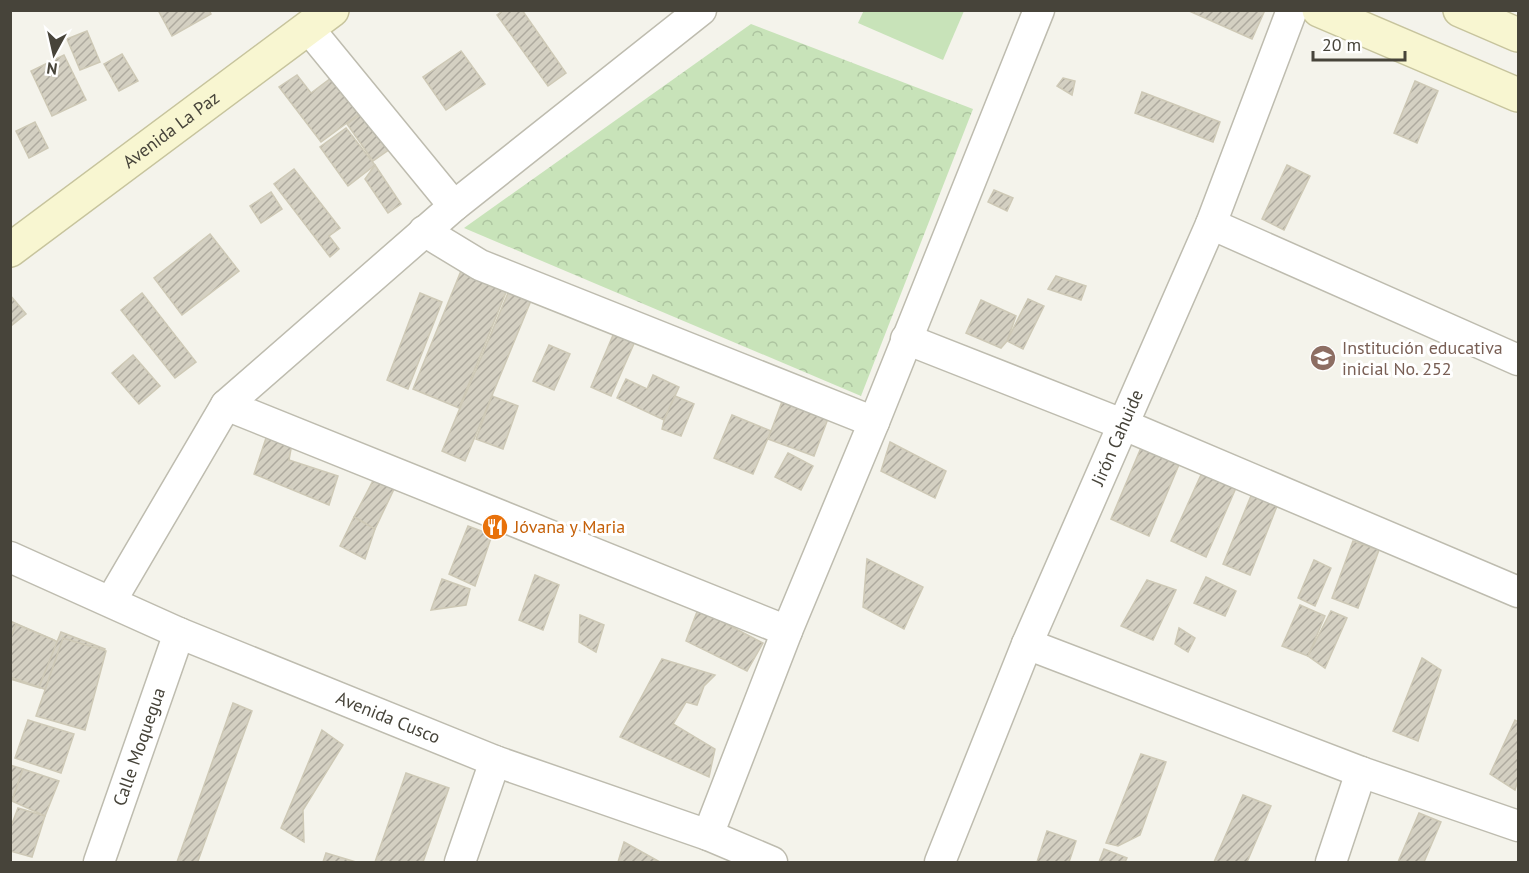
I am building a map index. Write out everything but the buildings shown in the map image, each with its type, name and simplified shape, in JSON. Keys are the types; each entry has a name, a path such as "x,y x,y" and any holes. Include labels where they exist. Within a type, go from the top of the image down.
{"street":[{"path":"111,601 226,405 454,206 701,10"},
{"path":"708,835 787,631 874,422 1039,10"},
{"name":"Jirón Cahuide","path":"940,862 1028,645 1122,424 1211,224 1292,10"},
{"path":"1319,10 1518,95"},
{"path":"1460,10 1518,35"},
{"path":"321,20 454,206"},
{"name":"Avenida La Paz","path":"10,250 321,20"},
{"path":"1211,224 1518,360"},
{"path":"424,231 480,265 874,422"},
{"path":"906,339 1122,424 1518,592"},
{"path":"226,405 787,631"},
{"name":"Avenida Cusco","path":"10,557 179,633 495,761 708,835 772,862"},
{"name":"Calle Moquegua","path":"99,862 179,633"},
{"path":"1028,645 1361,772 1518,826"},
{"path":"460,862 495,761"},
{"path":"1331,862 1361,772"}],"green space":[{"path":"864,10 964,11 943,60 858,23"},
{"path":"751,24 973,109 861,396 464,228"}],"place":[{"name":"Institución educativa inicial No. 252","path":"1323,358"},
{"name":"Jóvana y Maria","path":"495,527"}]}
